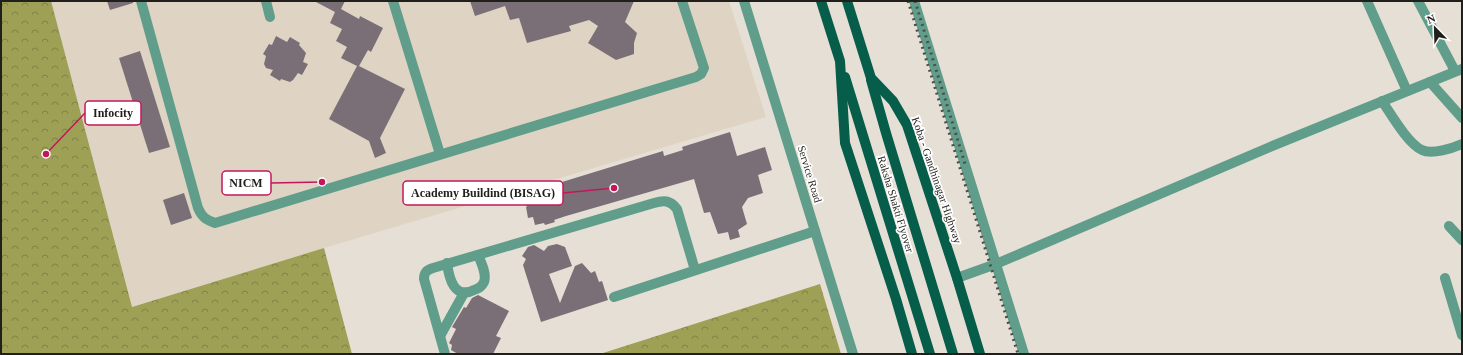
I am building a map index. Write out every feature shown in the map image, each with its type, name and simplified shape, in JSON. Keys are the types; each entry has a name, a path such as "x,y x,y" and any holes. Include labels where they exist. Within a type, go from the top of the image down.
{"main road":[{"path":"821,1 840,61 845,144 896,299 912,354"},
{"name":"Koba - Gandhinagar Highway","path":"847,1 871,78 892,101 907,125 980,354"},
{"name":"Raksha Shakti Flyover","path":"840,61 930,354"},
{"name":"Raksha Shakti Flyover","path":"871,78 886,134 953,354"}],"street":[{"path":"141,1 198,208 201,215 207,221 214,223 696,77 701,74 704,68 682,1"},
{"path":"266,1 270,17"},
{"path":"393,1 440,154"},
{"name":"Service Road","path":"744,1 853,354"},
{"path":"914,1 1024,354"},
{"path":"1367,1 1407,91"},
{"path":"957,278 996,264 1270,147 1459,70 1418,1"},
{"path":"1430,82 1462,118"},
{"path":"1382,101 1413,144 1423,151 1446,150 1462,144"},
{"path":"445,354 424,274 427,270 654,203 667,201 673,204 677,209 695,270"},
{"path":"1449,226 1462,240"},
{"path":"614,298 815,231"},
{"path":"447,264 449,274 455,288 464,293 472,292 479,288 484,282 484,275 478,255"},
{"path":"1445,278 1462,335"},
{"path":"440,336 464,293"}],"shaded area":[{"path":"1,1 729,1 766,117 324,248 132,307 1,354"}],"green space":[{"path":"1,1 51,1 132,307 324,248 352,354 1,354"},
{"path":"820,284 841,354 600,354"}],"building":[{"path":"107,1 133,1 133,3 110,10"},
{"path":"314,1 345,1 341,9 359,19 360,16 383,28 371,52 368,50 359,66 405,89 380,138 386,153 375,158 369,141 329,119 357,66 341,58 347,47 336,41 342,29 330,23 335,12"},
{"path":"470,1 634,1 625,22 637,33 634,43 634,54 616,60 588,43 598,26 589,20 569,26 571,31 527,43 519,18 510,20 505,6 475,16"},
{"path":"276,36 287,42 290,37 300,43 299,45 306,53 303,62 308,64 302,75 298,73 290,82 281,79 280,81 270,75 273,70 266,68 264,64 266,56 263,54 269,44 272,45"},
{"path":"140,51 170,147 149,153 119,58"},
{"path":"730,132 737,156 765,147 772,170 758,175 763,193 748,198 742,207 747,224 738,230 740,237 730,240 728,232 718,234 710,212 704,213 694,179 566,216 545,225 544,223 535,225 533,217 528,218 527,207 523,198 525,195 534,191 545,187 547,191 563,187 562,182 663,151 664,156 683,150 682,147"},
{"path":"184,193 192,218 171,225 163,200"},
{"path":"557,244 565,247 572,266 549,274 560,303 575,266 582,263 591,273 595,271 599,282 602,281 608,300 541,322 523,265 526,259 522,256 528,247 534,245 544,251 548,246"},
{"path":"478,295 509,311 496,336 501,338 493,354 458,354 451,350 452,345 449,343 456,329 452,327 464,307 466,308 472,298"}],"railway":[{"path":"908,1 1018,354"},
{"path":"915,1 966,167"}],"place":[{"name":"Infocity","path":"46,154"},
{"name":"NICM","path":"322,182"},
{"name":"Academy Buildind (BISAG)","path":"614,188"}]}
